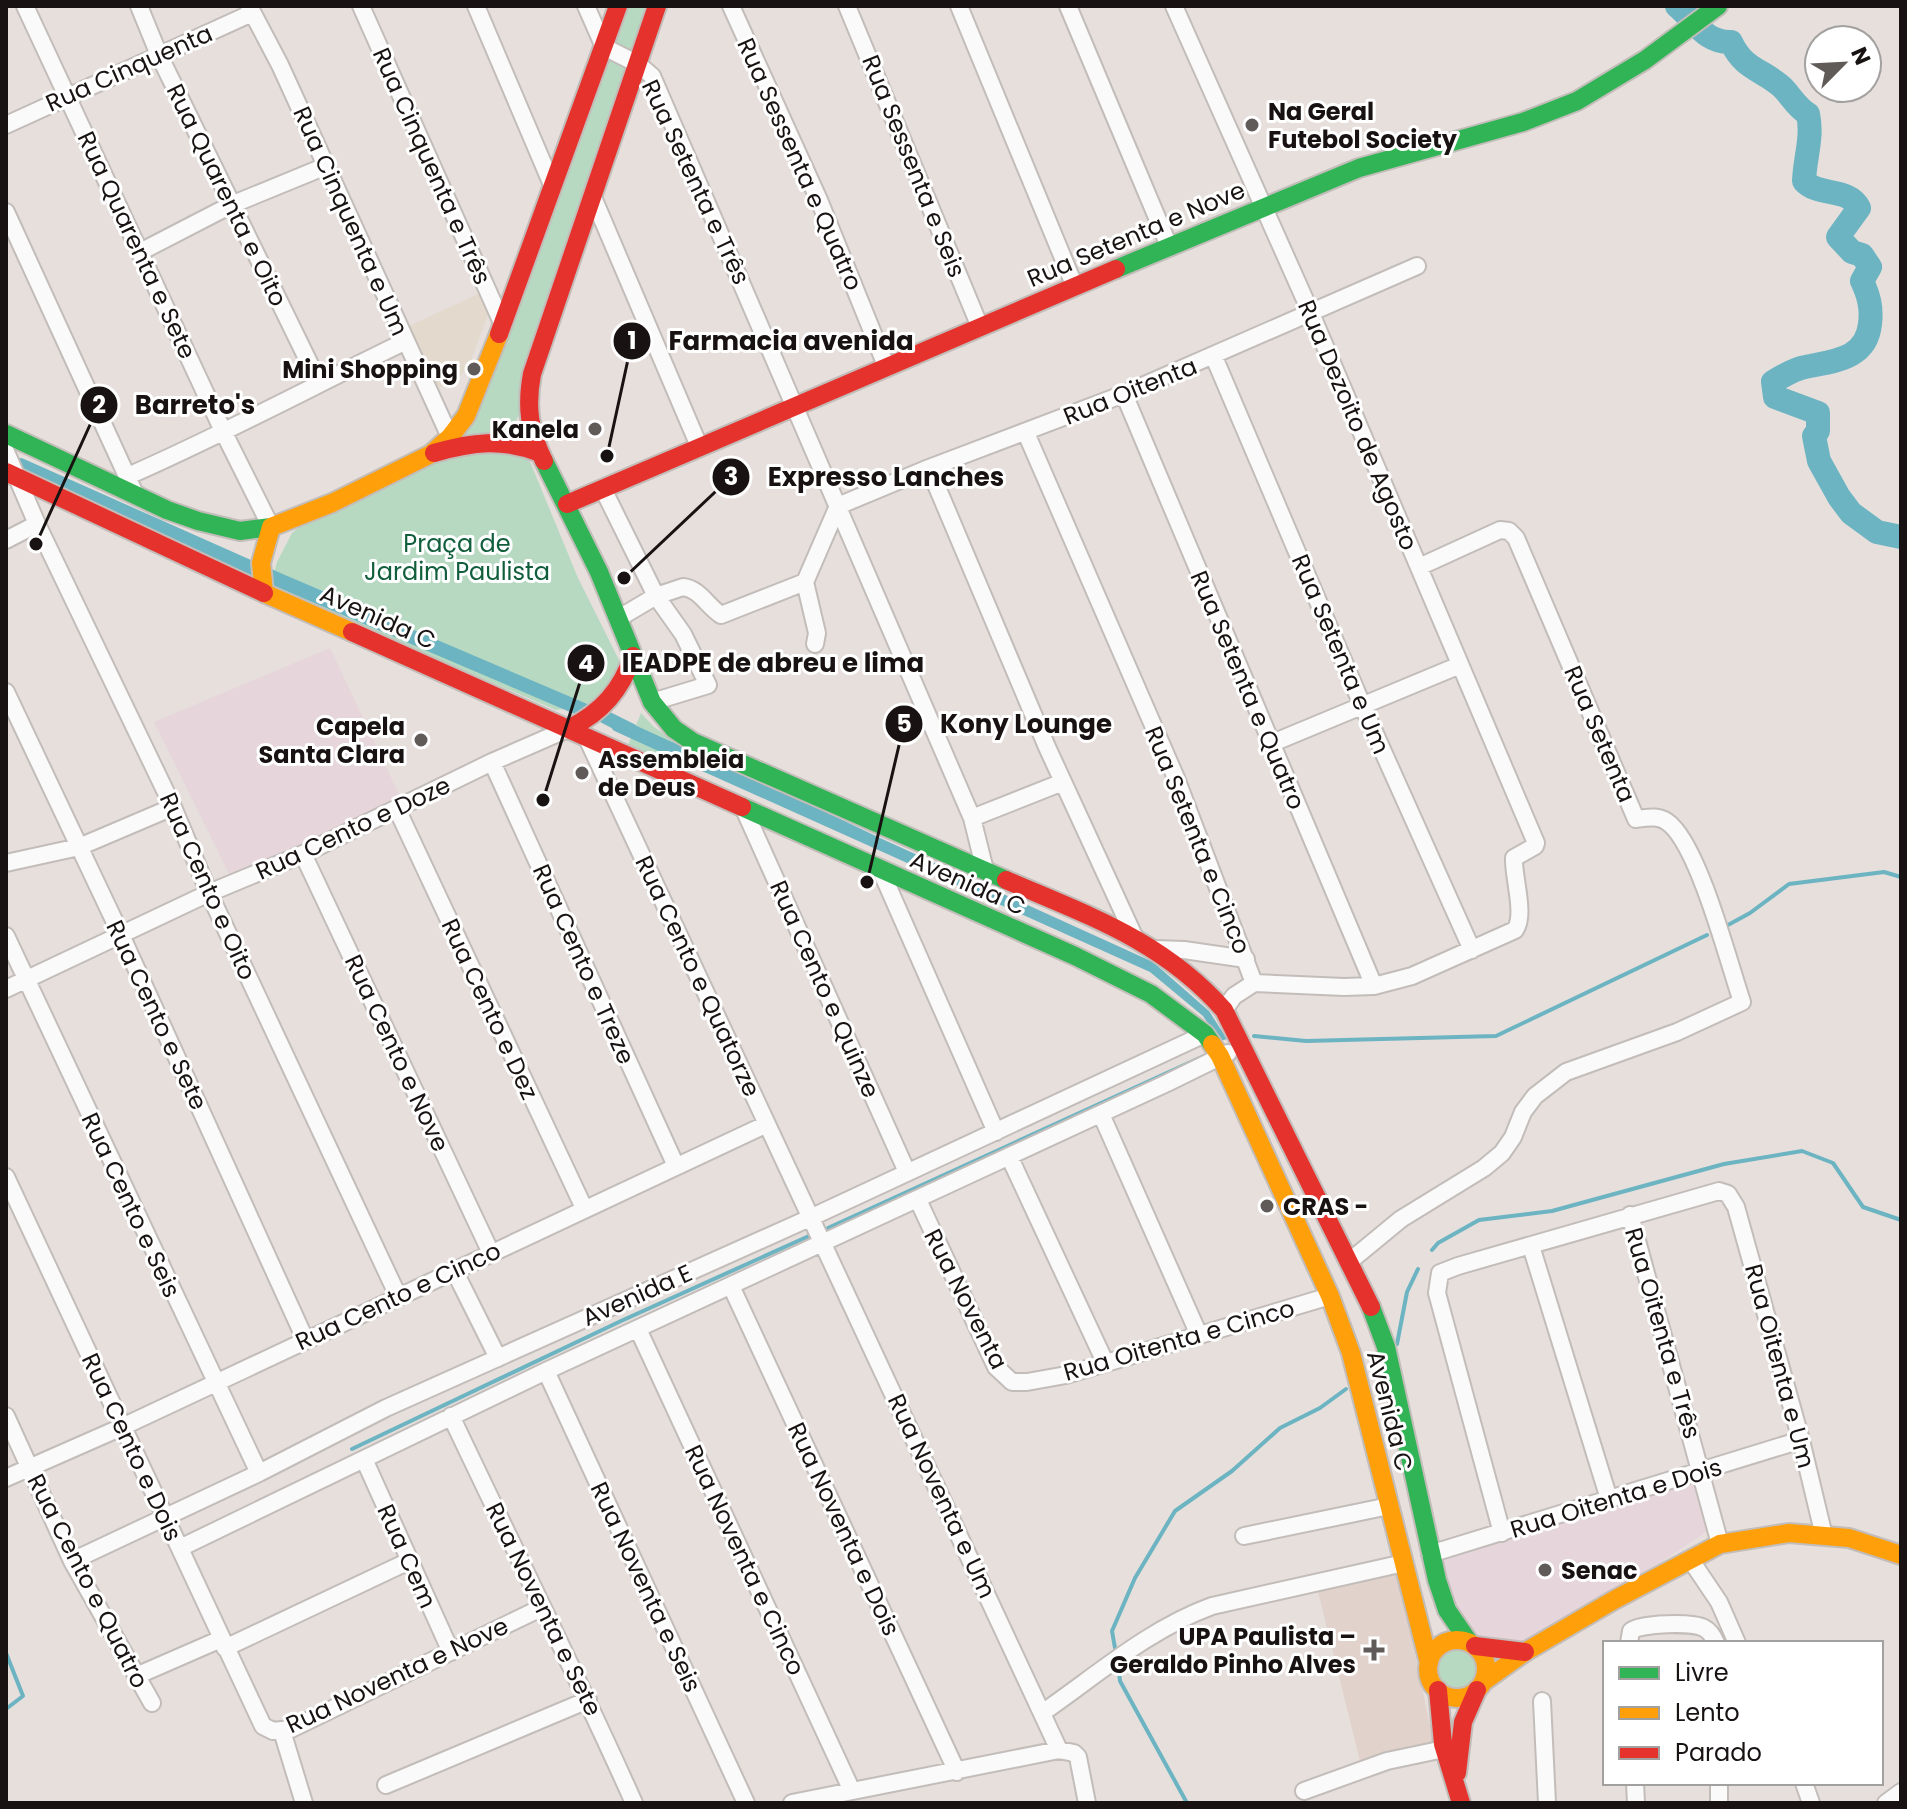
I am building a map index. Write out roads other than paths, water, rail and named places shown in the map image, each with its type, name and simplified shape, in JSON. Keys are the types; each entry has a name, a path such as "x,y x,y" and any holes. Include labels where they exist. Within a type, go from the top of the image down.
{"main road":[{"path":"431,454 450,437 466,416 503,325 618,6"},
{"path":"649,696 619,618 540,453 530,426 527,402 532,374 657,6"},
{"name":"Rua Setenta e Nove","path":"567,504 1359,168 1523,122 1577,101 1645,60 1718,6"},
{"path":"6,434 136,496 198,521 240,531 271,527 332,503 431,454 478,441 513,442 540,453"},
{"name":"Avenida C","path":"12,474 262,578 582,727 743,807 1075,956 1151,994 1205,1034 1220,1056 1330,1296 1351,1353 1429,1663"},
{"path":"262,578 271,527"},
{"path":"582,727 622,685 633,656"},
{"name":"Avenida C","path":"649,696 674,729 693,742 1134,936 1192,976 1224,1010 1350,1261 1386,1347 1430,1554 1452,1619 1472,1644"},
{"path":"1305,1242 1333,1229"},
{"path":"1525,1652 1455,1640 1441,1645 1429,1663 1431,1680 1438,1690 1454,1698 1471,1695 1525,1652 1632,1586 1720,1544 1789,1533 1849,1538 1901,1555"},
{"path":"1459,1795 1457,1755 1463,1722 1480,1686 1485,1663 1472,1644"},
{"path":"1438,1690 1444,1749 1459,1795"}],"street":[{"name":"Rua Quarenta e Sete","path":"25,6 271,527"},
{"name":"Rua Quarenta e Oito","path":"139,6 159,55 319,383"},
{"name":"Rua Cinquenta e Três","path":"361,6 503,325"},
{"path":"476,6 553,187"},
{"path":"586,6 604,47"},
{"name":"Rua Sessenta e Quatro","path":"731,6 819,200 887,368"},
{"name":"Rua Sessenta e Seis","path":"847,6 980,327"},
{"path":"959,6 1075,287"},
{"path":"1068,6 1169,246"},
{"name":"Rua Dezoito de Agosto","path":"1174,6 1310,311 1534,836 1535,846 1514,858 1519,926 1472,950"},
{"name":"Rua Cinquenta","path":"6,125 159,55 250,9"},
{"name":"Rua Cinquenta e Um","path":"250,9 280,65 450,437"},
{"name":"Rua Setenta e Três","path":"604,47 638,64 652,76 972,818 985,870"},
{"path":"140,252 231,205 326,166"},
{"path":"592,195 699,446"},
{"path":"6,212 136,496"},
{"name":"Rua Oitenta","path":"838,506 1214,357 1310,311 1417,266"},
{"path":"128,476 224,433 406,341"},
{"name":"Rua Setenta e Um","path":"1214,357 1363,707 1472,950"},
{"name":"Rua Setenta e Quatro","path":"1124,394 1374,986"},
{"name":"Rua Setenta e Cinco","path":"1026,433 1176,778 1254,983"},
{"name":"Rua Cento e Oito","path":"6,452 12,474 173,807 209,893 398,1296"},
{"path":"929,468 1063,782 1134,936"},
{"path":"603,489 656,596 683,634 708,685 649,696"},
{"path":"815,644 817,633 805,582 838,506"},
{"path":"6,540 37,524"},
{"name":"Rua Setenta","path":"1350,1261 1401,1219 1484,1168 1502,1153 1535,1096 1566,1072 1677,1032 1742,1002 1689,854 1670,823 1651,816 1636,819 1516,538 1509,531 1500,530 1419,567"},
{"path":"619,618 656,596 683,587 691,588 721,615 805,582"},
{"path":"1270,744 1460,665"},
{"name":"Rua Cento e Sete","path":"6,692 121,935 305,1339"},
{"name":"Rua Cento e Doze","path":"6,989 209,893 303,854 492,762 582,727"},
{"name":"Rua Cento e Quatorze","path":"582,727 824,1242"},
{"name":"Rua Cento e Treze","path":"492,762 676,1166"},
{"path":"972,818 1063,782"},
{"path":"6,863 79,847 173,807"},
{"name":"Rua Cento e Quinze","path":"743,807 907,1172"},
{"name":"Rua Cento e Dez","path":"397,809 584,1208"},
{"name":"Rua Cento e Nove","path":"303,854 491,1253"},
{"path":"881,871 996,1132"},
{"name":"Rua Cento e Seis","path":"6,936 259,1473"},
{"path":"1156,949 1246,959"},
{"path":"1224,1010 1234,996 1254,983 1374,986 1412,976 1472,950"},
{"name":"Avenida E","path":"72,1561 259,1473 386,1408 812,1217 1205,1034"},
{"name":"Avenida E","path":"180,1548 546,1371 918,1200 1244,1045"},
{"path":"1101,1114 1199,1335"},
{"name":"Rua Cento e Cinco","path":"6,1478 122,1427 767,1124"},
{"path":"1009,1156 1105,1362"},
{"name":"Rua Cento e Dois","path":"6,1177 257,1717"},
{"name":"Rua Oitenta e Um","path":"1630,1215 1719,1191 1732,1198 1801,1440 1824,1536"},
{"name":"Rua Noventa","path":"918,1200 996,1367 1012,1382 1027,1382"},
{"path":"1502,1533 1437,1293 1440,1273 1630,1215"},
{"name":"Rua Oitenta e Três","path":"1630,1215 1720,1544"},
{"name":"Rua Noventa e Um","path":"824,1242 1059,1750 1078,1757 1087,1803"},
{"path":"1531,1246 1609,1499"},
{"path":"454,1270 498,1358"},
{"name":"Rua Noventa e Dois","path":"731,1286 957,1772"},
{"name":"Rua Oitenta e Cinco","path":"1027,1382 1066,1375 1330,1296"},
{"name":"Rua Noventa e Cinco","path":"638,1329 852,1791"},
{"name":"Rua Noventa e Seis","path":"546,1371 746,1803"},
{"name":"Rua Cento e Quatro","path":"6,1416 72,1561 152,1703"},
{"name":"Rua Noventa e Sete","path":"451,1416 588,1700 634,1803"},
{"name":"Rua Oitenta e Dois","path":"1430,1554 1801,1440"},
{"name":"Rua Cem","path":"364,1459 451,1652"},
{"path":"1244,1536 1389,1506"},
{"path":"1690,1559 1719,1602 1736,1641"},
{"path":"136,1676 223,1644 409,1561"},
{"path":"1042,1713 1182,1617 1212,1606 1404,1563"},
{"name":"Rua Noventa e Nove","path":"257,1717 268,1730 282,1731 541,1608"},
{"path":"1629,1641 1631,1631 1648,1625 1704,1628 1715,1641"},
{"path":"386,1785 588,1700"},
{"path":"1542,1701 1547,1803"},
{"path":"282,1731 304,1803"},
{"path":"1304,1791 1387,1761 1444,1749"},
{"path":"792,1803 1059,1750"},
{"path":"1886,1803 1901,1792"}],"water":[{"path":"606,710 636,725 631,738 600,722"},
{"path":"698,751 1153,962 1209,1011 1227,1039 1220,1041 1203,1016 1150,972 691,766"}],"waterway":[{"path":"1677,6 1707,35 1731,42 1748,64 1775,81 1808,114 1809,139 1804,181 1817,189 1848,197 1859,208 1838,237 1852,252 1862,255 1870,267 1862,281 1870,307 1867,336 1862,346 1845,357 1797,369 1773,382 1775,397 1818,413 1818,431 1814,436 1819,461 1851,513 1877,532 1901,537"},
{"path":"20,465 595,715"},
{"path":"618,725 708,766"},
{"path":"1728,925 1789,884 1884,872 1901,877"},
{"path":"1254,1036 1306,1041 1496,1036 1707,935"},
{"path":"828,1228 1204,1056"},
{"path":"1432,1250 1438,1243 1479,1220 1552,1211 1724,1164 1802,1151 1833,1163 1863,1207 1901,1220"},
{"path":"352,1449 809,1236"},
{"path":"1397,1344 1407,1292 1418,1269"},
{"path":"1115,1648 1112,1631 1135,1578 1175,1511 1232,1471 1280,1428 1320,1408 1346,1389"},
{"path":"6,1653 23,1696 6,1709"},
{"path":"1119,1672 1120,1681 1187,1803"}],"place":[{"name":"Na Geral Futebol Society","path":"1252,125"},
{"name":"Mini Shopping","path":"474,369"},
{"name":"Kanela","path":"595,429"},
{"name":"Farmacia avenida","path":"607,456"},
{"name":"Barreto's","path":"36,544"},
{"name":"Expresso Lanches","path":"624,578"},
{"name":"Capela Santa Clara","path":"421,740"},
{"name":"Assembleia de Deus","path":"582,773"},
{"name":"IEADPE de abreu e lima","path":"543,800"},
{"name":"Kony Lounge","path":"867,882"},
{"name":"CRAS -","path":"1267,1206"},
{"name":"Senac","path":"1545,1570"},
{"name":"UPA Paulista – Geraldo Pinho Alves","path":"1374,1650"}],"park label":[{"name":"Praça de Jardim Paulista","path":"457,557"}]}
